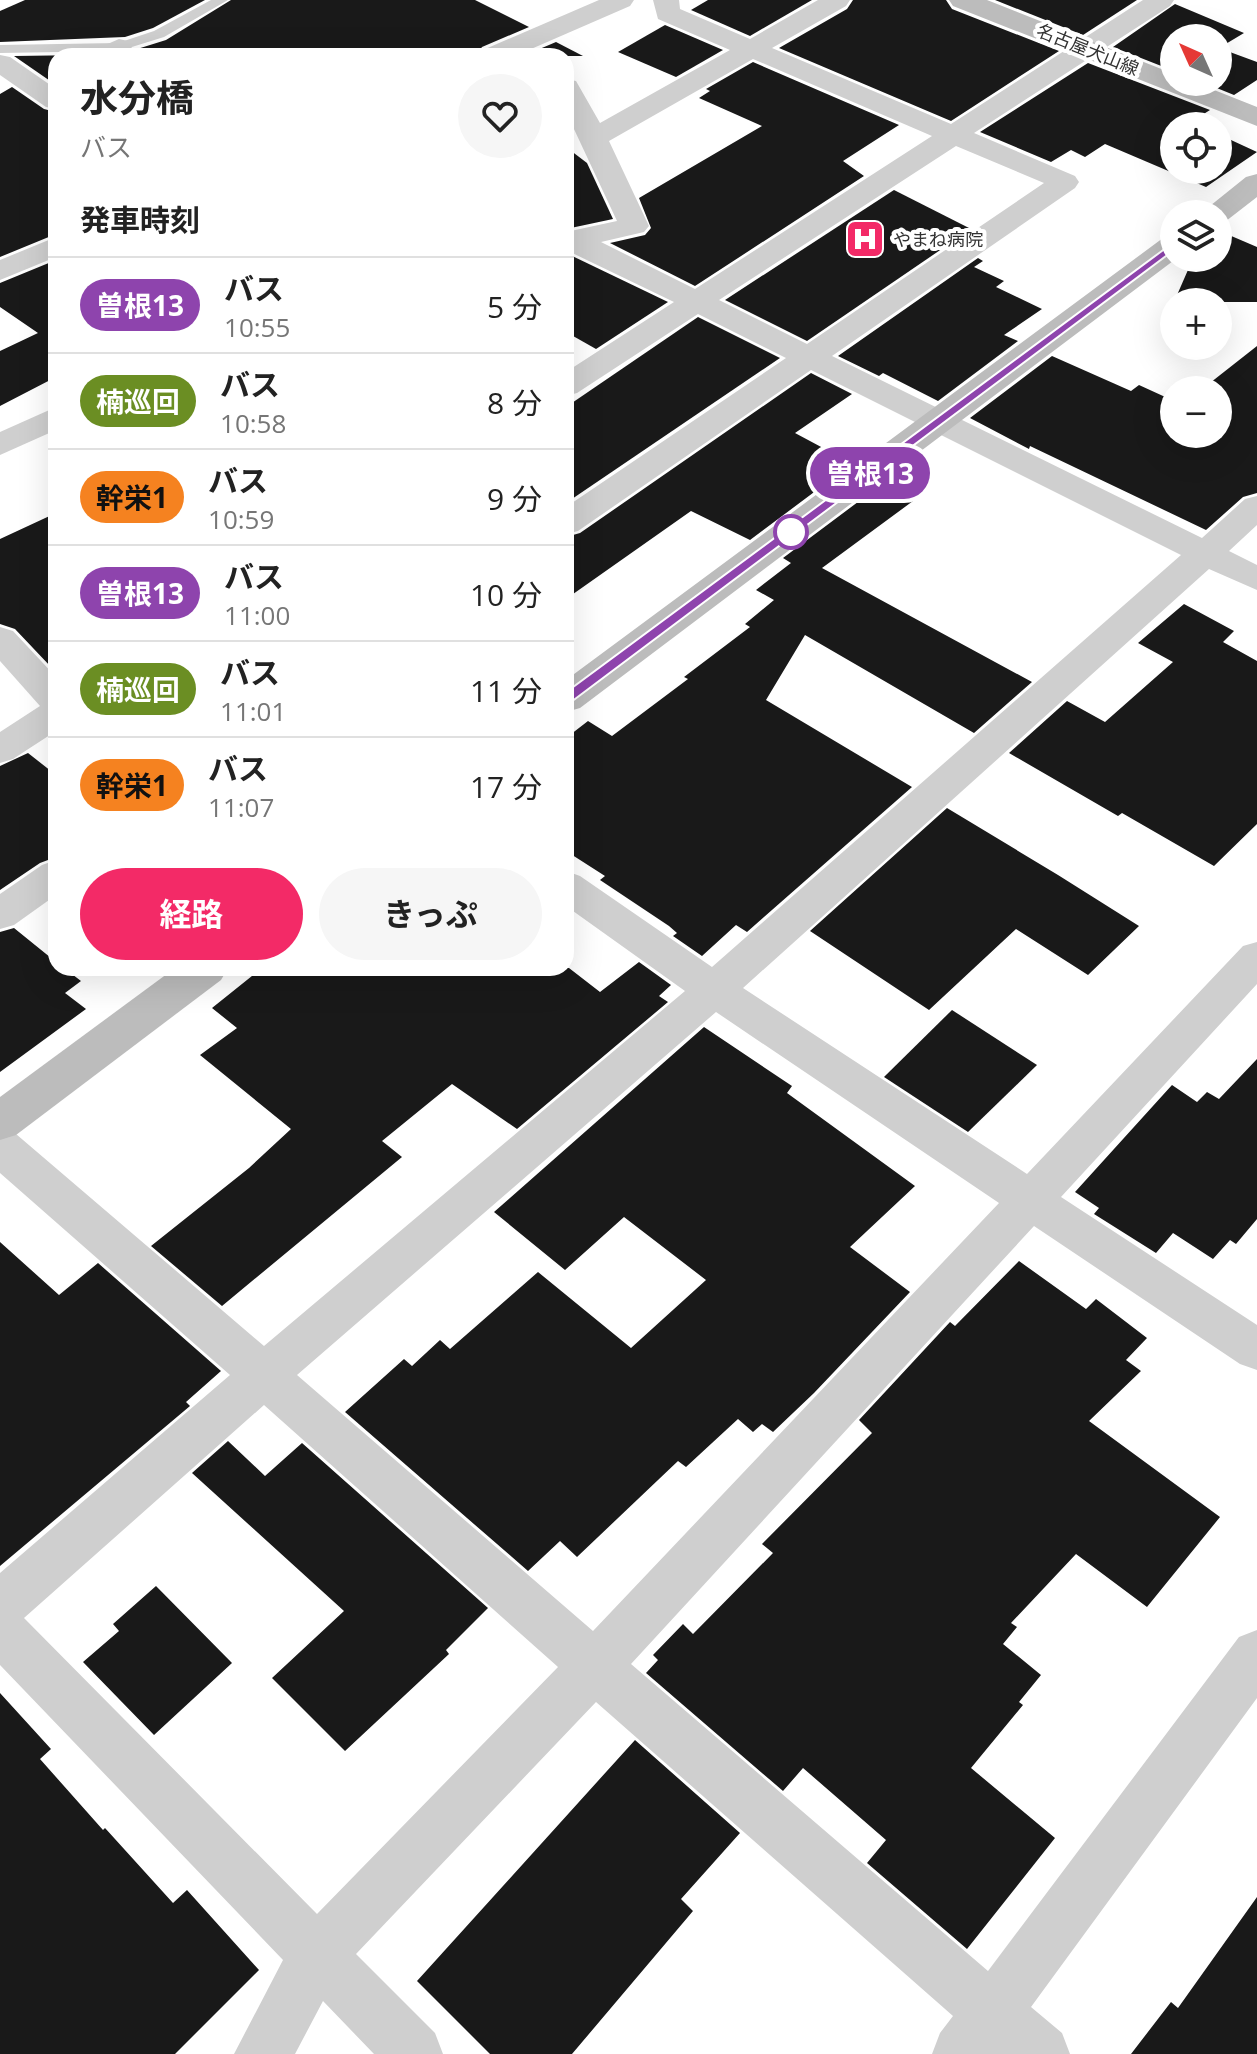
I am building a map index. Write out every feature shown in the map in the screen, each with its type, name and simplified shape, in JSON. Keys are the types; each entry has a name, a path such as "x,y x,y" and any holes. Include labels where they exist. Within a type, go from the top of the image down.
{"main road":[{"name":"名古屋犬山線","path":"963,0 1257,117"},
{"path":"1232,201 1257,183"},
{"path":"574,693 1160,256"},
{"path":"0,1122 195,976"}],"street":[{"path":"511,48 621,0"},
{"path":"574,518 1065,182 667,13 666,0"},
{"path":"594,138 837,0"},
{"path":"574,381 1161,0"},
{"path":"0,63 48,88"},
{"path":"574,102 634,226 574,239"},
{"path":"574,242 1257,579"},
{"path":"0,271 48,250"},
{"path":"0,445 48,421"},
{"path":"0,1606 265,1374 714,990 1257,507"},
{"path":"0,639 48,691"},
{"path":"0,750 48,718"},
{"path":"0,914 48,881"},
{"path":"574,892 714,990 1257,1350"},
{"path":"263,2054 317,1955 594,1667 1257,957"},
{"path":"0,1147 265,1374 594,1667 976,2033 1041,2054"},
{"path":"0,1629 414,2054"},
{"path":"976,2033 1257,1655"}],"lane":[{"path":"122,48 159,34 221,0"},
{"path":"0,49 48,50"}],"building":[{"path":"25,0 205,0 153,28 125,37 0,42 0,11"},
{"path":"231,0 475,0 529,27 481,48 140,48 166,40"},
{"path":"708,0 812,0 750,36 691,10"},
{"path":"853,0 946,0 952,9 1059,51 951,121 779,48 847,9"},
{"path":"995,0 1137,0 1083,35"},
{"path":"1175,4 1223,24 1160,24 1160,65 1113,47"},
{"path":"665,25 723,50 676,77 618,52"},
{"path":"1232,28 1244,33 1232,40"},
{"path":"556,42 568,48 542,48"},
{"path":"1232,53 1257,62 1257,80 1234,95"},
{"path":"14,56 48,56 48,79"},
{"path":"753,62 899,125 843,161 864,176 695,286 610,243 645,235 651,228 639,198 762,126 699,98 710,91 706,89"},
{"path":"1088,63 1160,91 1160,96 1174,96 1210,110 1160,112 1160,167 1105,144 1085,157 1071,150 1051,162 980,132"},
{"path":"12,87 48,110 48,237 0,257 0,94"},
{"path":"1232,140 1257,152 1232,169"},
{"path":"574,153 587,163 613,219 574,227"},
{"path":"894,190 971,229 807,341 725,300"},
{"path":"1232,236 1257,247 1257,302 1232,302 1232,288 1180,288 1187,272 1232,272"},
{"path":"574,257 668,302 596,349 574,337"},
{"path":"978,258 983,261 974,267 1004,281 996,287 1042,309 1004,335 1018,341 938,401 883,373 879,376 838,356"},
{"path":"48,263 48,381 0,406 0,351 38,333 0,307 0,283"},
{"path":"698,317 780,358 574,498 574,402"},
{"path":"1257,346 1257,493 1243,497 1206,530 1030,446 1029,449 970,418 1052,356 1131,391 1139,385 1160,395 1160,448 1232,448 1232,376 1219,376"},
{"path":"811,373 852,394 795,433 838,456 835,458 849,466 750,540 691,511 574,593 574,535"},
{"path":"882,484 913,501 822,568 1032,682 974,733 805,635 766,700 912,787 747,932 736,925 702,956 673,936 677,933 669,926 600,880 605,876 574,856 574,732 588,721 612,736 688,679 684,677 750,627 745,624 774,600 756,590 791,563 783,558"},
{"path":"48,517 48,664 15,629 0,624 0,539"},
{"path":"1184,604 1234,631 1223,642 1257,661 1257,824 1214,866 1122,813 1118,816 1009,753 1067,701 1105,722 1173,662 1138,643"},
{"path":"28,753 48,769 48,860 0,890 0,766"},
{"path":"947,808 1139,926 1088,975 1016,929 929,1010 810,931"},
{"path":"14,928 48,956 48,976 74,976 81,981 65,993 86,1009 0,1072 0,932"},
{"path":"639,962 671,985 659,996 668,1002 517,1129 452,1084 382,1141 402,1157 222,1306 151,1246 249,1168 291,1129 200,1055 237,1028 212,1008 252,976 574,976 574,972 600,992"},
{"path":"952,1010 1037,1065 968,1132 884,1077"},
{"path":"704,1027 792,1086 787,1093 915,1186 850,1247 910,1292 773,1432 762,1424 753,1432 738,1419 686,1467 678,1461 577,1557 560,1541 528,1571 345,1412 404,1359 412,1366 440,1340 450,1349 538,1272 631,1348 706,1280 624,1217 565,1270 494,1212"},
{"path":"1257,1059 1257,1219 1236,1244 1230,1240 1213,1259 1173,1233 1156,1253 1094,1214 1099,1208 1075,1192 1172,1085 1197,1102 1207,1092 1219,1099"},
{"path":"0,1242 59,1295 98,1263 221,1371 186,1402 190,1406 0,1566"},
{"path":"1019,1261 1086,1309 1096,1299 1147,1338 1126,1360 1141,1371 1089,1421 1220,1517 1147,1607 1076,1554 1011,1623 1017,1627 1003,1644 1041,1675 1019,1702 1023,1705 971,1768 1055,1838 967,1949 867,1863 886,1840 803,1768 783,1791 646,1673 658,1660 653,1655 683,1624 693,1634 773,1553 762,1544 872,1433 859,1420 950,1322 955,1326"},
{"path":"228,1441 265,1476 302,1443 488,1608 446,1650 449,1654 345,1751 272,1678 344,1611 192,1473"},
{"path":"156,1586 232,1663 154,1735 83,1662 119,1631 113,1624"},
{"path":"0,1693 51,1749 40,1759 103,1830 105,1828 173,1903 187,1890 259,1970 175,2054 0,2054"},
{"path":"635,1740 740,1833 681,1899 693,1911 572,2054 490,2054 417,1981"},
{"path":"1257,1897 1257,2054 1131,2054 1171,2002 1178,2008"}],"bus line":[{"name":"曽根13","path":"574,693 1160,256"}],"place":[{"name":"やまね病院","path":"865,239"}]}
